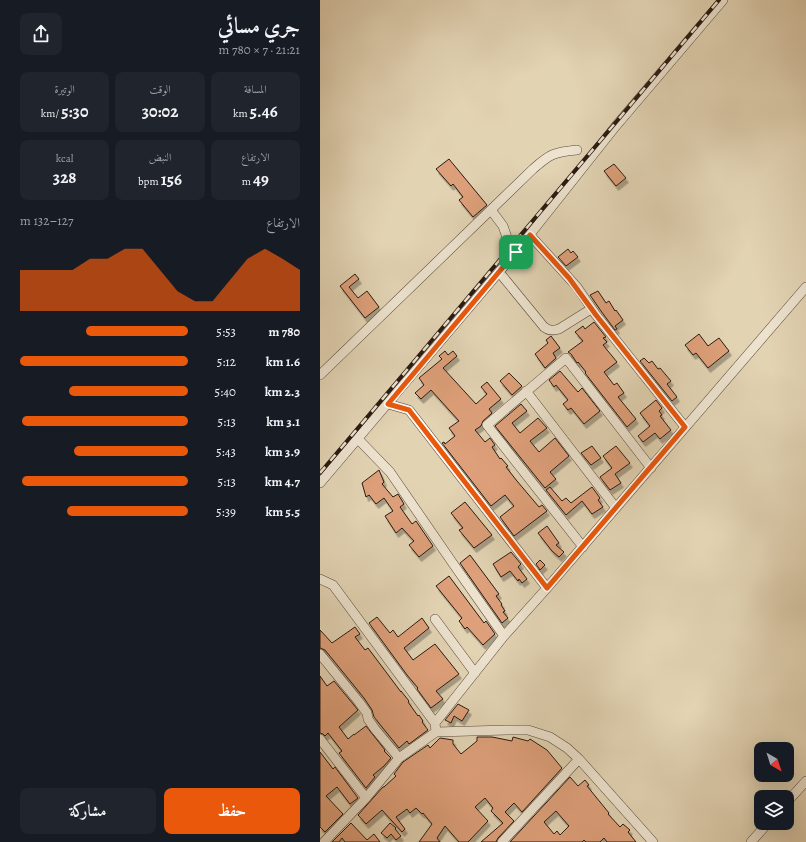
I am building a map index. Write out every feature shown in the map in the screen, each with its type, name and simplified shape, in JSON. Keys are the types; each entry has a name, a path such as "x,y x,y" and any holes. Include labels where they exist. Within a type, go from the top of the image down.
{"street":[{"path":"320,484 516,252 615,127 723,0"},
{"path":"320,375 453,245 543,160 559,152 577,150"},
{"path":"491,210 504,226 509,243 516,252"},
{"path":"530,235 577,287 591,309 685,427"},
{"path":"499,272 544,327 551,331 559,329 591,309"},
{"path":"323,839 366,798 399,758 435,727 474,673 504,636 583,547 806,286"},
{"path":"583,547 487,425 566,358 651,468"},
{"path":"526,391 616,508"},
{"path":"388,404 409,410 547,588"},
{"path":"358,439 390,472 504,636"},
{"path":"320,579 333,585 435,727"},
{"path":"435,619 474,673"},
{"path":"320,654 359,702 367,713 368,719 375,729 399,758"},
{"path":"435,727 528,730 550,737 567,748 579,759 653,842"},
{"path":"320,739 366,798"},
{"path":"502,842 579,759"},
{"path":"794,794 806,781"},
{"path":"751,842 762,830"}],"building":[{"path":"449,159 487,205 473,217 459,200 463,197 453,184 451,186 436,169"},
{"path":"614,164 626,178 616,186 604,171"},
{"path":"568,249 571,253 573,251 578,257 566,266 558,257"},
{"path":"355,274 359,279 349,287 358,298 367,291 379,307 365,318 340,286"},
{"path":"598,291 606,303 609,301 623,320 615,326 617,329 615,330 590,295"},
{"path":"594,322 606,337 603,338 607,342 603,345 617,362 604,372 614,385 617,383 624,393 618,397 636,419 627,427 585,373 586,372 568,352 583,341 575,332 583,326 585,329"},
{"path":"699,334 708,346 719,338 729,351 708,368 696,353 693,355 685,345"},
{"path":"551,336 560,348 553,353 556,358 545,368 535,354 548,343 546,340"},
{"path":"445,351 448,355 453,351 457,356 443,368 476,404 487,394 481,387 487,382 501,399 489,409 492,413 483,421 481,426 475,430 485,442 490,438 495,445 492,447 500,459 501,458 508,466 506,467 539,507 542,505 547,511 514,536 500,517 514,506 505,495 491,506 442,443 444,442 445,444 455,436 449,428 459,421 431,390 421,399 415,393 424,385 419,378 442,359 439,356"},
{"path":"644,358 649,363 652,361 671,381 667,384 677,397 672,401 640,361"},
{"path":"560,371 578,392 582,388 600,411 584,424 571,408 568,410 563,404 568,400 556,385 554,387 549,380"},
{"path":"509,373 522,386 512,395 500,381"},
{"path":"656,400 662,408 659,411 662,415 660,416 671,430 660,439 655,433 643,442 638,436 650,426 640,413"},
{"path":"521,404 527,411 512,423 520,433 538,418 547,428 530,441 539,452 555,438 569,456 550,472 556,479 545,488 495,426"},
{"path":"592,446 601,458 591,465 581,453"},
{"path":"616,446 630,463 615,474 621,483 610,490 600,477 612,468 603,456"},
{"path":"379,470 384,482 382,484 393,497 398,494 404,504 400,507 412,524 416,521 433,546 419,557 409,545 414,541 402,528 396,533 385,516 393,511 384,498 376,504 369,495 366,497 362,483"},
{"path":"550,487 562,501 566,498 571,503 592,487 600,498 598,500 603,507 592,514 582,501 566,515 546,490"},
{"path":"465,502 492,535 474,548 459,530 463,528 451,513"},
{"path":"547,526 559,543 556,545 564,552 559,557 552,551 538,533"},
{"path":"511,552 521,564 518,567 527,579 522,583 519,579 518,581 510,571 501,577 493,564"},
{"path":"470,555 499,594 496,596 502,604 501,605 505,611 503,612 508,618 502,623 460,563"},
{"path":"540,560 545,565 540,570 536,564"},
{"path":"449,576 484,623 486,621 495,634 483,645 467,627 465,629 459,621 462,618 436,586"},
{"path":"377,617 390,633 393,630 398,637 422,618 429,628 404,648 413,660 435,644 459,674 436,691 443,699 431,708 417,689 418,688 369,623"},
{"path":"355,627 360,634 355,637 365,650 368,648 409,701 408,702 418,716 419,715 428,730 409,744 407,741 399,748 374,717 372,710 364,698 325,650 320,648 320,630 332,643"},
{"path":"320,676 327,686 334,681 358,710 339,727 348,739 366,726 385,750 384,751 391,758 373,775 375,777 366,788 339,753 342,751 328,733 325,736 320,733"},
{"path":"458,704 469,710 462,721 454,716 451,723 445,720"},
{"path":"477,737 492,737 512,741 513,737 528,741 530,739 547,750 562,768 522,812 514,803 505,812 514,821 496,842 481,842 503,823 491,811 493,808 485,798 475,807 488,821 468,842 459,842 445,826 437,838 440,842 419,842 432,824 423,813 422,814 416,808 410,813 407,809 396,817 405,829 402,832 382,810 366,824 358,815 383,787 396,776 394,774 403,762 428,745 430,748 440,738 453,740 453,744 461,754 477,741"},
{"path":"320,752 333,769 335,767 358,798 350,804 337,787 326,796 343,814 325,832 320,827"},
{"path":"570,777 578,786 585,780 589,785 587,786 609,813 608,814 620,827 623,824 630,830 628,832 636,842 607,842 604,838 600,842 586,842 584,840 582,842 510,842","holes":["556,811 569,826 560,835 557,831 554,834 544,822"]},
{"path":"351,823 367,840 374,834 380,842 345,842 342,838 339,842 332,842"},
{"path":"390,823 396,828 395,829 401,836 396,840 391,834 387,838 381,833"}],"railway":[{"path":"320,473 719,0"}],"route":[{"path":"530,235 577,287 591,309 685,427 547,588 409,410 388,404 516,252 530,235"}]}
